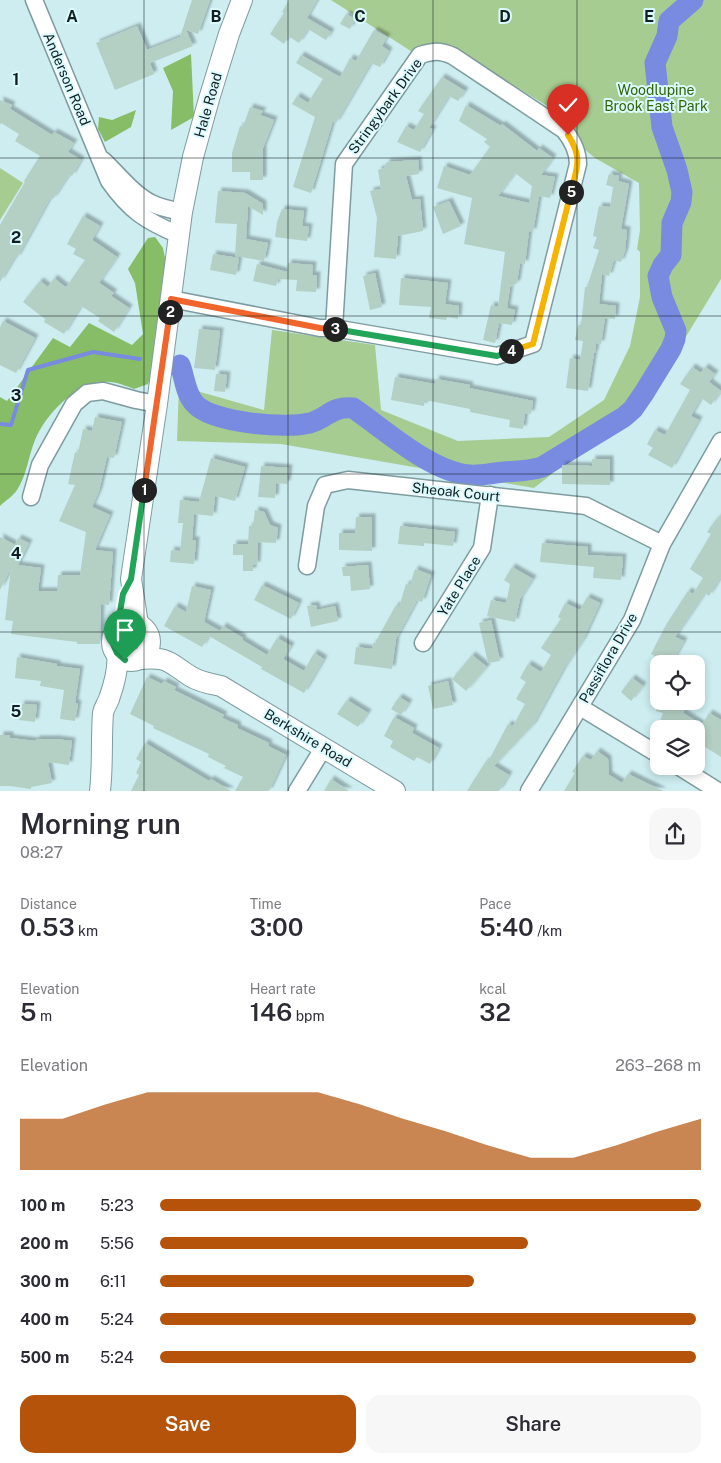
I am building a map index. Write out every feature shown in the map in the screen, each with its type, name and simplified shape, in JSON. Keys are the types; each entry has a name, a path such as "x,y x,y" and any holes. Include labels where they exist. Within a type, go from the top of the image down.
{"main road":[{"name":"Hale Road","path":"131,579 157,404 182,212 193,157 209,99 229,34 242,0"},
{"path":"117,653 125,660 138,659 144,656 149,646 143,630 131,579"},
{"path":"101,781 104,710 116,676 118,662 117,653 112,642 117,630 123,594 131,579"},
{"path":"117,630 126,624 143,630"},
{"name":"Berkshire Road","path":"143,630 174,652 210,672 221,686"},
{"name":"Berkshire Road","path":"138,659 157,658 166,660 198,680 221,686 395,790"},
{"path":"101,781 113,748 115,725 121,696 129,670 138,659"}],"street":[{"name":"Anderson Road","path":"34,0 109,181 126,202 151,223 179,235"},
{"name":"Stringybark Drive","path":"171,299 320,328 334,328 497,356 533,344 578,164 574,144 564,130 453,56 435,51 420,55 344,164 334,328"},
{"name":"Anderson Road","path":"100,157 136,192 150,202 166,209 182,212"},
{"path":"31,497 40,465 74,404 87,393 103,391 157,404"},
{"name":"Passiflora Drive","path":"529,790 632,620 662,544 721,441"},
{"name":"Sheoak Court","path":"306,566 316,506 325,485 348,480 586,506 662,544"},
{"name":"Yate Place","path":"423,643 482,548 490,495"},
{"path":"580,707 650,750"},
{"path":"297,790 324,747"},
{"path":"693,775 718,790"}],"green space":[{"name":"Woodlupine Brook East Park","path":"331,0 721,0 721,279 673,358 624,428 585,448 534,488 281,444 177,441 179,386 264,410 272,330 375,345 381,410 458,441 549,437 604,400 630,346 640,297 640,252 637,249 640,230 639,183 595,158 583,148 577,132 567,118 470,59 414,53"},
{"path":"191,54 194,117 171,130 173,91 163,68"},
{"path":"136,110 131,127 105,142 98,129 99,117 112,120"},
{"path":"0,168 23,183 0,220"},
{"path":"155,237 163,248 165,277 151,375 148,384 134,389 112,382 94,384 83,388 63,402 54,410 40,430 17,490 0,506 0,397 7,401 53,338 70,347 89,323 132,345 143,334 135,283 128,269 148,238"}],"building":[{"path":"192,0 210,0 198,34 186,30 193,46 150,63 154,74 115,90 96,43 137,26 147,50 180,37"},
{"path":"289,0 317,0 307,18 331,32 326,40 308,29 299,43 288,36 284,44 270,34 284,13 282,12"},
{"path":"346,14 355,19 350,29 340,24"},
{"path":"374,30 387,37 382,46 389,51 380,67 371,63 336,123 333,121 311,193 293,187 315,117 292,104 297,96 308,103 323,79 296,63 301,55 340,77 350,58 356,61"},
{"path":"442,77 465,91 458,101 449,96 429,128 433,129 420,152 397,142 406,126 414,130 424,114 418,111"},
{"path":"0,100 12,105 10,109 52,135 54,132 74,143 68,152 81,160 72,176 69,175 53,199 50,198 17,258 15,257 0,282 0,225 40,156 15,141 19,134 1,123 0,125"},
{"path":"466,105 501,126 502,124 537,151 539,148 553,158 541,175 555,177 550,198 539,196 533,232 529,231 525,264 520,263 517,283 510,287 507,308 515,310 512,325 499,323 495,343 483,340 491,305 498,307 505,252 464,244 472,198 437,188 444,166 470,175 490,147 484,142 487,139 459,121","holes":["515,173 532,186 529,203 498,196"]},
{"path":"250,107 263,111 260,115 274,120 263,148 263,180 250,180 250,172 232,172 232,153 240,126 243,127"},
{"path":"418,160 419,174 406,176 412,200 420,199 423,231 398,236 396,259 374,257 377,218 370,191 381,189 378,170 384,168 387,162"},
{"path":"609,174 619,176 618,181 629,184 621,229 627,230 625,251 621,262 614,260 609,276 602,274 599,304 616,306 615,319 605,318 601,344 596,343 588,391 566,388 570,358 580,360 583,341 575,340 578,325 581,325 585,287 587,287 599,250 593,248 597,237 593,236 599,206 610,207 613,187 606,185"},
{"path":"218,191 245,193 263,204 263,215 248,206 246,239 268,243 264,261 235,256 237,224 215,223"},
{"path":"449,201 461,226 443,234 433,207"},
{"path":"282,209 304,211 302,226 309,227 307,241 275,237 277,222"},
{"path":"83,216 100,226 92,240 117,257 99,283 114,293 111,296 129,308 114,332 98,321 100,318 81,306 64,334 44,322 45,319 23,302 40,281 48,287 54,278 65,287 67,286 85,260 73,254 76,249 67,244"},
{"path":"213,254 239,258 236,275 210,270"},
{"path":"288,263 313,265 312,275 317,275 316,292 296,291 297,280 278,279 276,286 253,281 257,264 287,272"},
{"path":"375,273 382,307 370,310 363,276"},
{"path":"401,278 448,283 445,304 459,306 458,319 447,317 446,320 429,318 431,307 399,305"},
{"path":"3,321 35,338 16,373 0,365 0,327"},
{"path":"199,329 220,331 215,370 194,368"},
{"path":"692,367 701,373 705,367 715,374 709,382 721,391 711,405 701,398 691,416 699,420 672,468 648,455 653,448 647,444 655,430 665,435 690,390 680,384"},
{"path":"216,374 227,375 225,392 214,391"},
{"path":"395,377 435,384 436,379 470,385 469,388 533,401 531,414 525,413 523,429 509,427 510,420 470,412 470,409 425,400 424,406 391,400"},
{"path":"95,417 122,422 114,458 107,457 99,491 92,507 110,515 95,550 113,552 109,605 101,604 100,644 77,644 77,642 11,634 13,621 5,620 11,568 0,590 0,537 15,545 18,538 29,543 18,565 41,568 38,591 57,591 58,575 80,575 86,532 59,521 75,485 68,484 75,452 78,453 83,429 92,431"},
{"path":"211,458 245,467 235,501 215,496 213,516 194,514 192,540 196,540 194,564 170,562 171,550 180,551 183,523 178,523 180,500 199,502"},
{"path":"592,459 610,459 610,485 562,484 562,465 592,466"},
{"path":"261,466 289,468 287,484 276,483 275,498 258,497"},
{"path":"255,510 264,512 270,525 278,528 276,543 258,542 257,565 253,565 253,571 243,571 243,555 233,555 233,544 248,544 249,526 253,526"},
{"path":"721,515 721,577 709,596 705,593 675,637 684,641 676,655 653,655 651,654 666,625 688,591 693,594 703,578 690,569 711,534 707,532"},
{"path":"356,517 372,517 372,551 339,550 339,533 355,533"},
{"path":"400,526 455,532 453,546 424,543 424,546 398,544"},
{"path":"542,543 588,547 588,555 623,557 621,580 593,578 594,567 540,562"},
{"path":"368,565 370,589 351,591 350,576 343,576 342,567"},
{"path":"512,567 533,579 520,599 515,622 487,616 491,600 506,603 510,584 504,580"},
{"path":"415,569 431,575 422,602 417,600 396,639 392,669 354,664 356,647 372,649 373,643 375,643 396,605 399,607 406,584 410,585"},
{"path":"262,585 299,603 291,619 254,600"},
{"path":"192,586 211,590 204,622 220,631 223,626 267,655 277,638 291,646 283,659 304,671 314,653 324,659 304,693 261,669 262,667 209,636 202,647 164,626 175,606 186,612"},
{"path":"587,597 600,603 583,640 564,668 533,725 494,766 509,775 499,791 467,791 486,761 488,762 508,724 513,726 525,704 516,699 526,682 520,678 528,664 541,672 551,655 541,648 561,619 558,617 565,603 580,610"},
{"path":"316,605 317,610 335,606 338,621 311,627 307,606"},
{"path":"491,620 500,661 488,663 479,623"},
{"path":"472,655 487,667 466,691 452,679"},
{"path":"17,657 80,669 75,703 78,704 75,721 60,719 64,690 40,686 41,681 15,678"},
{"path":"147,677 162,684 164,681 176,687 174,690 224,715 222,718 238,725 237,728 269,743 268,746 286,755 269,791 235,791 243,777 224,768 226,766 208,757 209,754 153,728 154,726 130,714"},
{"path":"632,678 643,686 631,701 621,692"},
{"path":"448,681 453,705 433,709 428,686"},
{"path":"399,697 409,703 401,715 391,709"},
{"path":"347,700 368,713 358,727 337,714"},
{"path":"21,704 37,705 35,722 19,720"},
{"path":"684,710 683,713 694,720 660,720 663,713 656,711"},
{"path":"709,713 721,720 721,757 705,747 705,720"},
{"path":"394,717 414,728 412,733 439,748 430,764 417,757 414,761 390,747 393,741 384,736"},
{"path":"0,735 10,735 10,738 36,741 36,739 56,739 72,741 69,765 48,762 52,783 31,787 31,789 0,786"},
{"path":"145,743 209,781 211,779 231,791 131,791 139,775 136,773 141,762 136,759"},
{"path":"597,751 608,759 609,775 622,783 628,774 663,791 564,791 575,773 572,772 583,756 591,760"},
{"path":"331,779 349,791 324,791"}],"waterway":[{"path":"180,365 192,400 204,411 217,416 268,425 299,425 316,421 340,409 353,408 424,458 454,472 469,475 523,471 542,467 624,417 633,409 644,393 671,349 675,339 676,331 662,297 658,276 663,265 671,255 672,223 681,202 682,192 677,170 662,127 655,63 667,36 669,21 693,0"},
{"path":"0,424 11,425 28,370 93,352 140,359"}],"route":[{"path":"125,660 117,653 112,642 117,630 123,594 131,579 171,299 320,328 334,328 497,356 533,344 578,164 574,144 568,135"}]}
